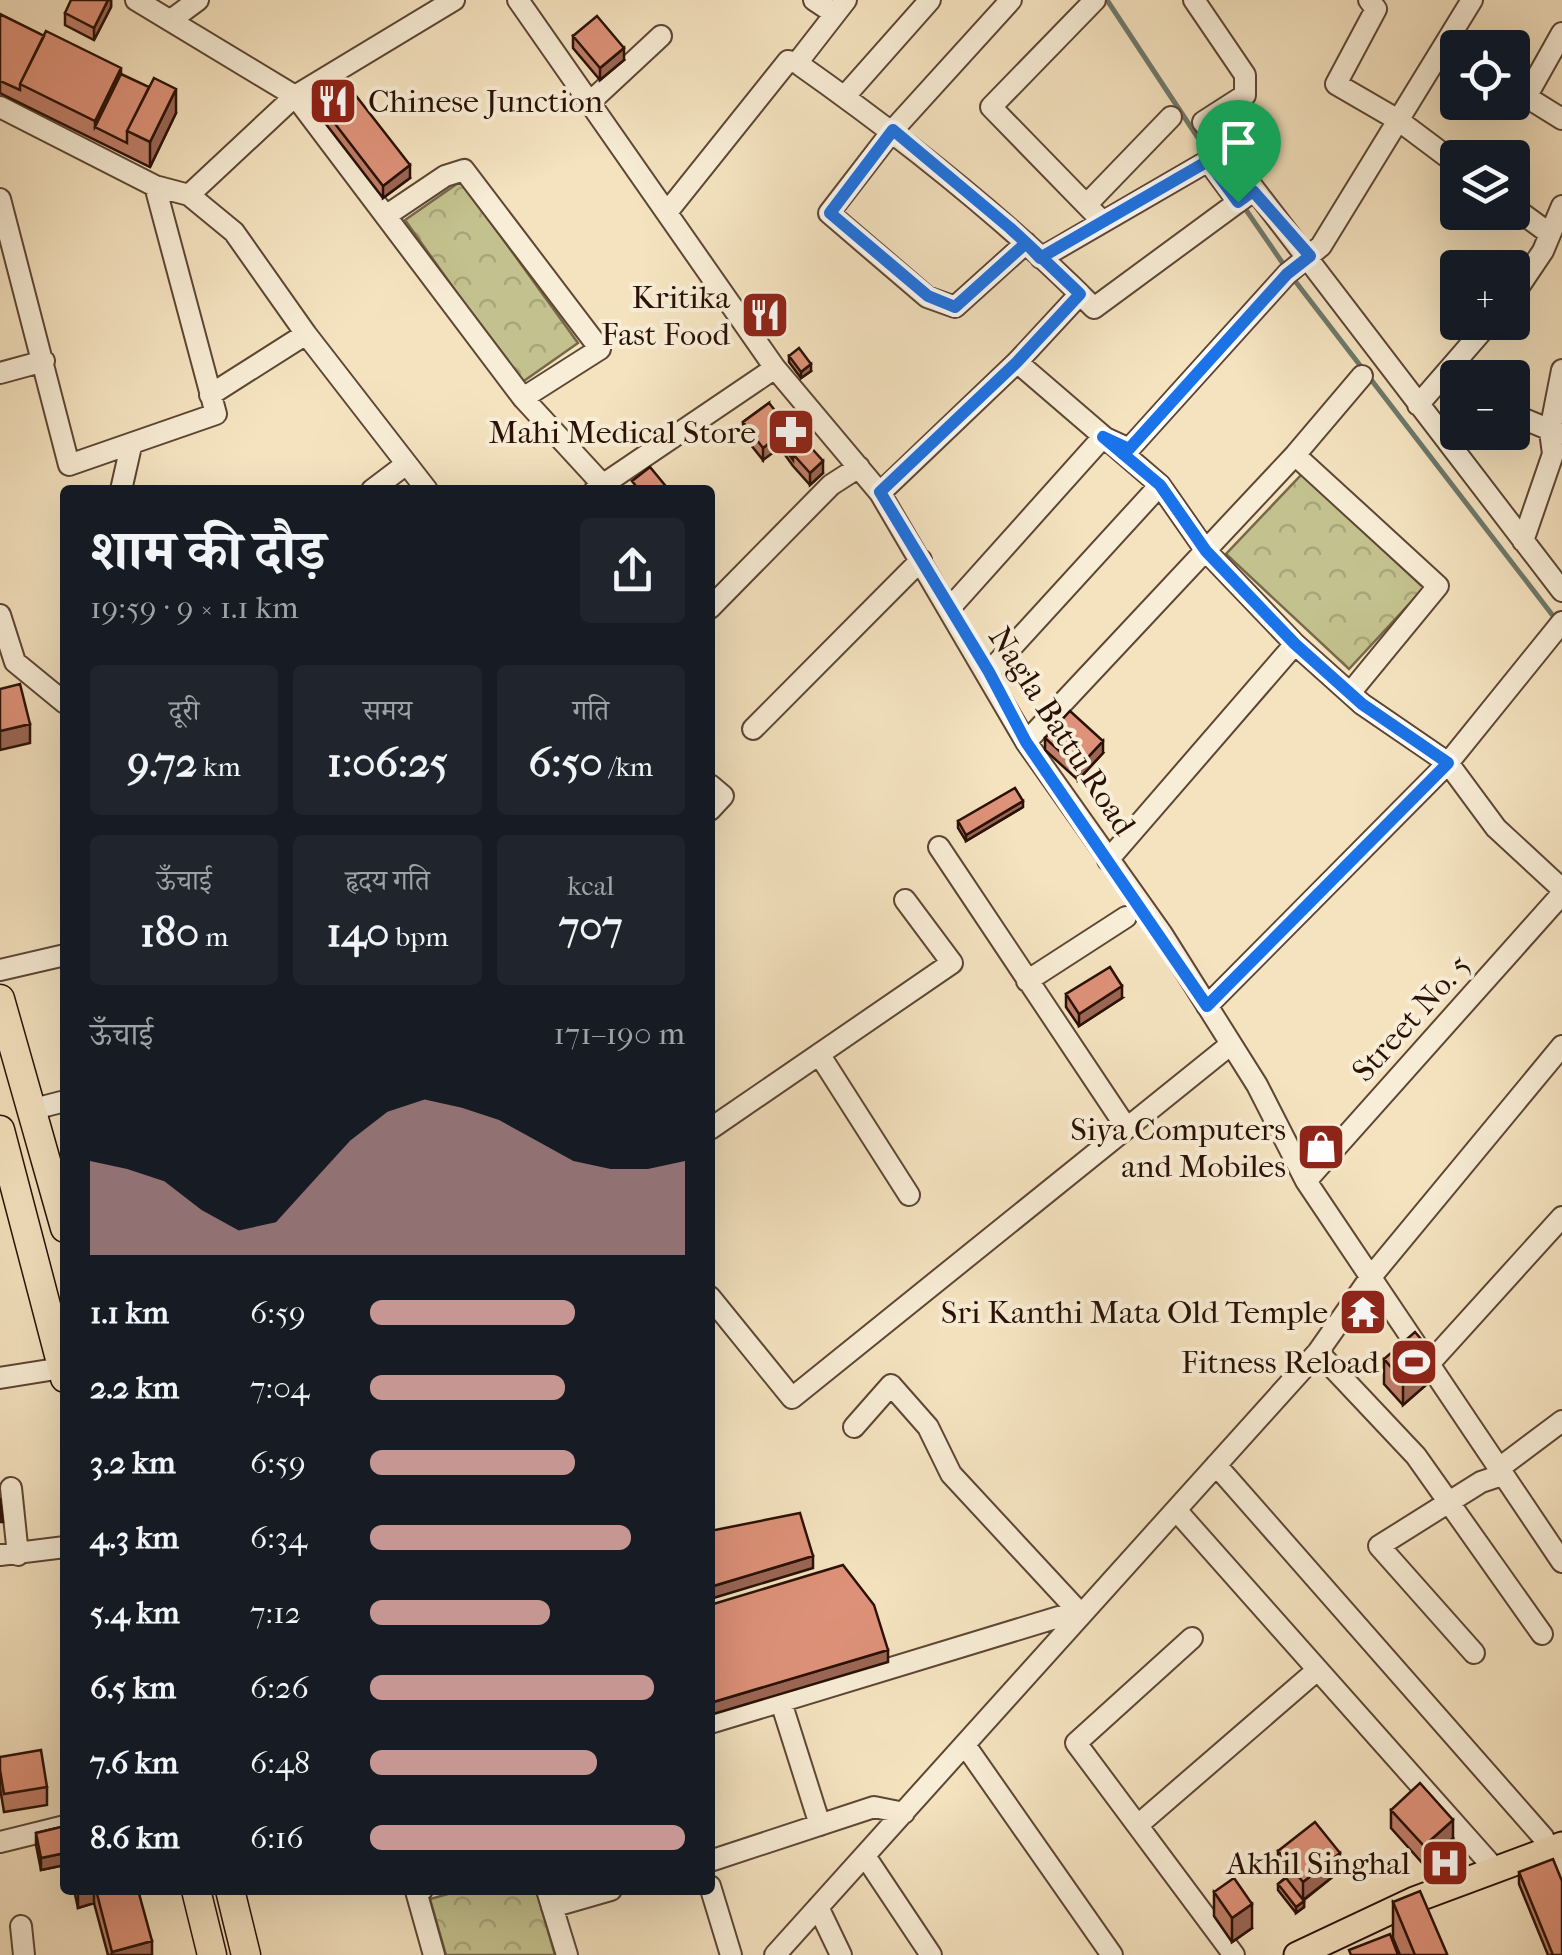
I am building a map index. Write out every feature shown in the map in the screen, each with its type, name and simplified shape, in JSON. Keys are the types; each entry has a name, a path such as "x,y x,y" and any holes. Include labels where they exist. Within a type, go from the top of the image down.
{"highway":[{"path":"0,999 60,1209"},
{"path":"0,1130 5,1169 57,1310 60,1337"},
{"path":"197,1895 212,1955"},
{"path":"231,1895 246,1955"}],"main road":[{"path":"1297,1955 1414,1900 1556,1847"}],"street":[{"path":"136,0 295,96 523,398 597,485"},
{"path":"171,20 198,0"},
{"path":"189,195 295,96 454,0"},
{"name":"Nagla Battu Road","path":"518,0 776,368 880,492 989,672 1026,742 1257,1085 1306,1182 1562,1562"},
{"path":"797,62 840,7 814,0"},
{"path":"845,96 930,0"},
{"path":"1011,0 893,130 830,213 928,296 955,307 1033,250 1102,221 1208,161 1245,197 1418,405 1562,592"},
{"path":"1096,0 991,107 1102,221"},
{"path":"1194,0 1246,75 1246,95 1204,122 1245,197"},
{"path":"1368,0 1376,9 1336,84 1398,120 1440,152"},
{"path":"1459,30 1472,0"},
{"path":"1530,77 1562,33"},
{"path":"588,103 661,36"},
{"path":"668,211 788,61 797,62 893,130 1094,308 1245,197"},
{"path":"1103,437 1129,449 1299,264 1322,246 1398,120 1440,65"},
{"path":"1530,99 1562,119"},
{"path":"0,107 155,186 189,195 234,232 306,334 423,485"},
{"path":"1088,203 1171,117"},
{"path":"387,215 445,176 464,170 600,348 523,398"},
{"path":"0,199 69,465 216,414 155,186"},
{"path":"1530,267 1562,206"},
{"path":"1530,219 1550,234"},
{"path":"880,492 1017,362 1080,294"},
{"path":"210,395 306,334"},
{"path":"0,373 44,360"},
{"path":"1017,362 1160,485 1206,551 1295,644 1350,693 1448,763 1496,828 1562,892"},
{"path":"602,485 776,368"},
{"path":"1523,541 1553,454 1562,370"},
{"path":"1026,742 1295,455 1362,376"},
{"path":"1418,405 1440,386"},
{"path":"1530,421 1556,432"},
{"path":"949,610 1103,437"},
{"path":"122,485 131,446"},
{"path":"1295,455 1438,586 1350,693"},
{"path":"379,485 406,465"},
{"path":"715,603 830,485 859,467"},
{"path":"989,672 1160,485"},
{"path":"753,728 921,560"},
{"path":"0,615 15,662 60,699"},
{"path":"1207,1006 1448,763 1562,622"},
{"path":"1108,860 1295,644"},
{"path":"939,847 1126,1127"},
{"name":"Street No. 5","path":"1306,1182 1562,892"},
{"path":"715,1125 952,963 904,900"},
{"path":"1027,981 1126,917"},
{"path":"0,970 60,956"},
{"path":"715,1303 792,1398 1230,1045"},
{"path":"775,1955 1318,1352 1370,1278 1562,1046"},
{"path":"819,1054 909,1195"},
{"path":"34,1109 60,1103"},
{"path":"1428,1365 1562,1217"},
{"path":"1318,1352 1416,1456 1542,1634"},
{"path":"0,1378 60,1373"},
{"path":"854,1427 890,1385 928,1427 952,1474 1082,1610"},
{"path":"1474,1653 1379,1546 1500,1472 1562,1420"},
{"path":"1216,1465 1556,1847 1562,1877"},
{"path":"11,1488 9,1555 60,1548"},
{"path":"1176,1510 1315,1672 1494,1868"},
{"path":"715,1722 1082,1610"},
{"path":"1192,1638 1076,1743 1234,1955"},
{"path":"1138,1825 1315,1672"},
{"path":"781,1702 820,1826"},
{"path":"965,1745 1112,1955"},
{"path":"715,1859 874,1807 904,1813"},
{"path":"0,1842 60,1827"},
{"path":"865,1856 931,1955"},
{"path":"417,1895 434,1955"},
{"path":"567,1955 550,1899 577,1895"},
{"path":"713,1895 732,1955"},
{"path":"1414,1900 1429,1923"},
{"path":"818,1908 841,1955"},
{"path":"21,1926 24,1955"}],"green space":[{"path":"461,181 578,343 521,383 405,220"},
{"path":"1302,474 1424,588 1349,669 1226,554"},
{"path":"444,1895 537,1895 555,1955 446,1955 430,1899"}],"building":[{"path":"71,0 108,0 94,28 65,13"},
{"path":"0,14 44,36 20,90 0,81"},
{"path":"597,16 624,48 600,68 573,36"},
{"path":"46,31 121,68 95,121 20,84"},
{"path":"121,74 149,87 127,131 127,143 95,127"},
{"path":"154,78 176,89 150,142 127,131"},
{"path":"346,83 410,165 383,186 319,103"},
{"path":"799,348 811,364 801,372 789,356"},
{"path":"769,403 789,428 763,448 743,422"},
{"path":"796,436 803,444 793,454 793,460 783,446"},
{"path":"806,442 823,461 810,473 793,454"},
{"path":"650,467 665,485 635,485 632,481"},
{"path":"20,684 30,724 0,731 0,689"},
{"path":"1070,711 1103,741 1078,768 1045,738"},
{"path":"1015,788 1023,801 966,835 958,821"},
{"path":"1110,967 1122,986 1079,1014 1066,994"},
{"path":"1415,1332 1434,1354 1403,1381 1384,1359"},
{"path":"800,1513 813,1556 715,1585 715,1530"},
{"path":"843,1565 874,1605 888,1650 715,1702 715,1603"},
{"path":"41,1750 47,1787 4,1794 0,1757"},
{"path":"1420,1783 1453,1820 1424,1846 1391,1810"},
{"path":"1315,1822 1340,1853 1303,1882 1278,1851"},
{"path":"60,1827 60,1854 41,1858 36,1833"},
{"path":"1553,1859 1562,1881 1562,1955 1553,1955 1519,1872"},
{"path":"1234,1878 1252,1904 1232,1918 1214,1892"},
{"path":"1286,1878 1304,1901 1296,1907 1278,1884"},
{"path":"1420,1891 1445,1955 1415,1955 1393,1902"},
{"path":"97,1895 139,1895 152,1941 112,1952"},
{"path":"1390,1934 1398,1955 1351,1955 1349,1950"}],"waterway":[{"path":"1107,0 1210,156"},
{"path":"1244,207 1286,268"},
{"path":"1292,277 1557,621"}],"place":[{"name":"Chinese Junction","path":"333,101"},
{"name":"Kritika Fast Food","path":"765,315"},
{"name":"Mahi Medical Store","path":"791,432"},
{"name":"Siya Computers and Mobiles","path":"1321,1147"},
{"name":"Sri Kanthi Mata Old Temple","path":"1363,1312"},
{"name":"Fitness Reload","path":"1414,1362"},
{"name":"Akhil Singhal","path":"1445,1863"}],"route":[{"path":"1238,202 1208,161 1040,258 1026,243 955,307 928,296 830,213 840,194 893,130 1010,228 1026,243 1040,258 1080,294 1017,362 880,492 989,672 1026,742 1162,934 1207,1006 1448,763 1362,704 1295,644 1206,551 1160,485 1103,437 1129,449 1287,274 1310,256 1253,191 1238,202"}]}
